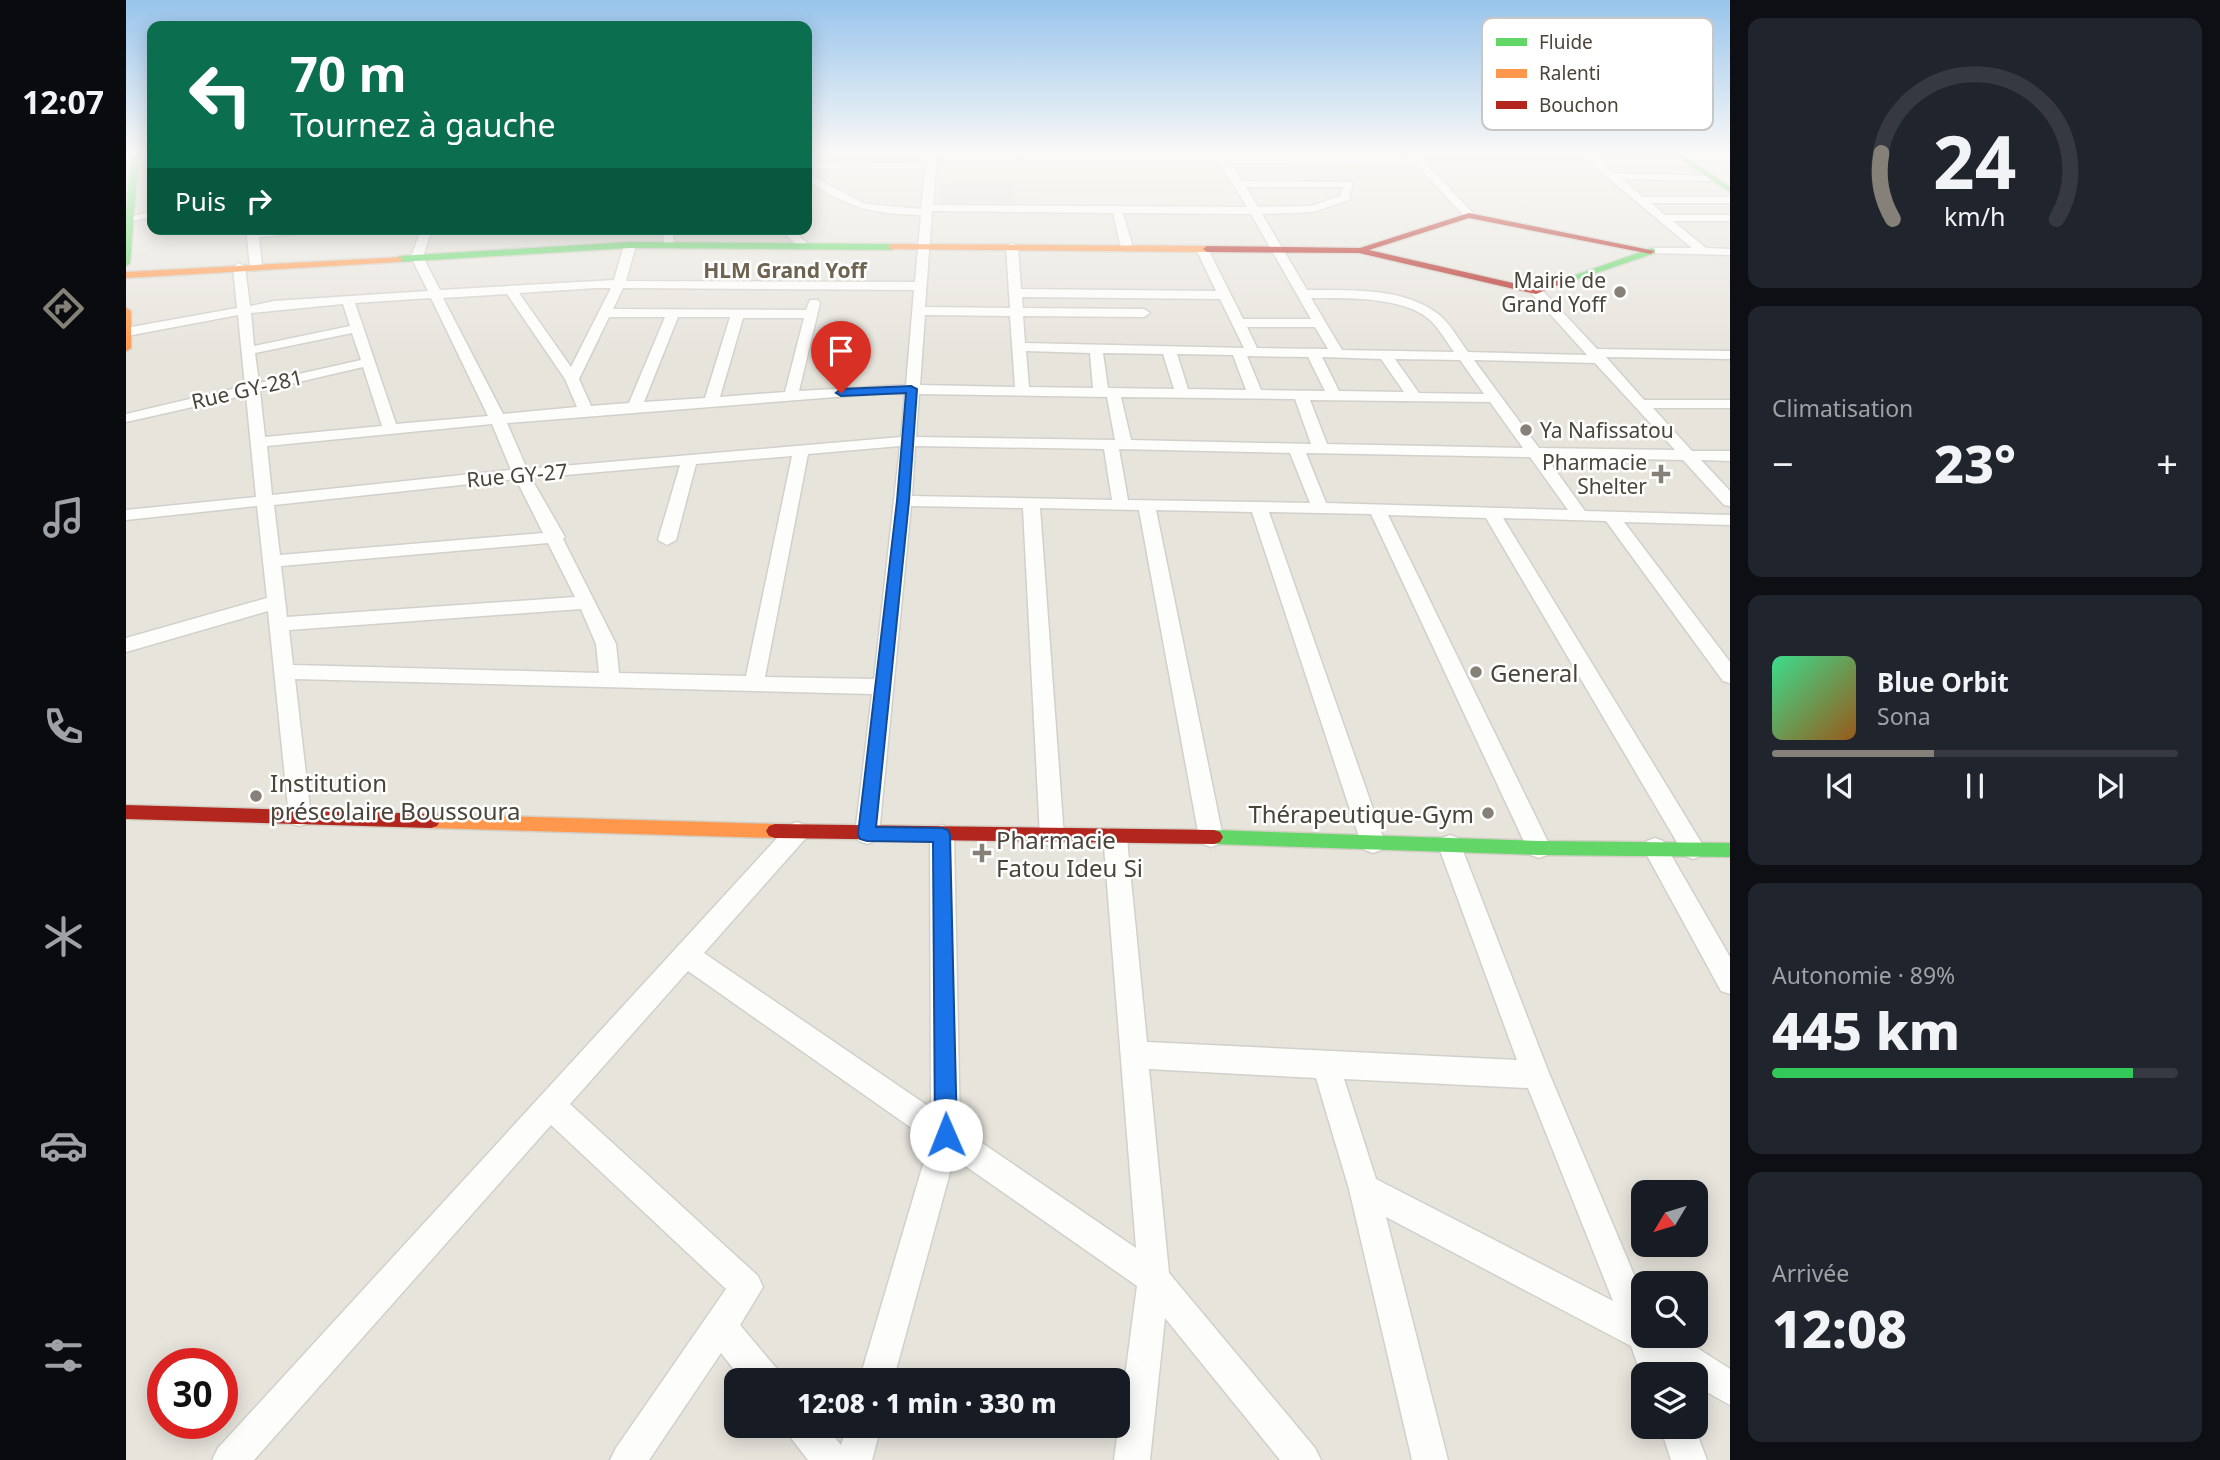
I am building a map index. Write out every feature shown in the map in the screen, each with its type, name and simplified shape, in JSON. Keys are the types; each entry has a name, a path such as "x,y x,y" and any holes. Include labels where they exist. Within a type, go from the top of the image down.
{"street":[{"path":"126,263 132,220"},
{"path":"867,834 903,501 926,220"},
{"path":"1120,220 1127,248"},
{"path":"1259,220 1337,353"},
{"path":"126,275 630,245 669,237 803,245 1360,250 1435,241 1462,220"},
{"path":"1494,220 1652,251 1730,252"},
{"path":"1665,220 1704,252"},
{"path":"1527,227 1572,256 1582,275"},
{"path":"252,235 244,310 300,817"},
{"path":"425,235 417,257 587,601 606,644 610,680"},
{"path":"792,235 803,245"},
{"path":"1435,241 1448,261 1471,275"},
{"path":"572,379 619,284 630,245"},
{"path":"1012,246 1022,390"},
{"path":"1202,249 1239,324 1255,394"},
{"path":"1360,250 1536,291 1730,501"},
{"path":"1536,291 1652,251"},
{"path":"127,332 244,310 510,289 619,284 921,286"},
{"path":"792,396 818,285"},
{"path":"510,289 572,379 586,411"},
{"path":"1015,293 1223,295"},
{"path":"1138,294 1153,335 1182,393"},
{"path":"1303,294 1365,295 1418,308 1436,317 1492,398 1580,515"},
{"path":"348,300 390,428"},
{"path":"126,311 126,348"},
{"path":"918,311 1016,312 1245,351 1465,356 1730,355"},
{"path":"605,313 811,314"},
{"path":"634,408 673,314"},
{"path":"711,402 738,314"},
{"path":"1239,324 1320,323"},
{"path":"248,351 357,328"},
{"path":"1019,347 1096,349 1153,335"},
{"path":"1096,349 1118,445 1121,506"},
{"path":"1313,353 1335,397"},
{"path":"1385,355 1415,397"},
{"name":"Rue GY-281","path":"126,418 368,362"},
{"path":"259,442 497,418 911,389 1492,398"},
{"path":"1301,396 1320,447"},
{"path":"1642,404 1730,404"},
{"name":"Rue GY-27","path":"126,515 522,474 908,441 1730,456"},
{"path":"1296,447 1320,508"},
{"path":"754,684 801,451"},
{"path":"667,540 689,460"},
{"path":"903,501 1320,508 1730,520"},
{"path":"1031,505 1052,837"},
{"path":"1147,507 1212,837"},
{"path":"1259,508 1373,843"},
{"path":"1377,510 1539,848"},
{"path":"1491,513 1693,849"},
{"path":"1611,516 1730,676"},
{"path":"272,561 556,537"},
{"path":"279,624 587,601"},
{"path":"126,645 276,602"},
{"path":"285,672 882,687"},
{"path":"126,812 867,834 1212,837 1539,848 1730,850"},
{"path":"230,1460 796,832"},
{"path":"881,1368 946,1135 942,835"},
{"path":"1108,838 1115,839 1154,1279 1132,1460"},
{"path":"1450,845 1536,1075 1631,1303"},
{"path":"1655,848 1730,982"},
{"path":"686,955 1154,1279 1303,1460"},
{"path":"1134,1055 1536,1075"},
{"path":"1325,1063 1364,1189 1430,1460"},
{"path":"550,1105 747,1287 628,1460"},
{"path":"1364,1189 1631,1327"},
{"path":"720,1326 754,1368"},
{"path":"1666,1348 1730,1388"},
{"path":"813,1438 830,1460"},
{"path":"854,1460 860,1438"},
{"path":"1681,1439 1689,1460"}],"shaded area":[{"path":"126,220 147,220 147,235 812,235 812,220 1730,220 1730,1460 126,1460"}],"traffic: fast":[{"path":"126,263 129,220"},
{"path":"399,259 630,245 892,247"},
{"path":"1561,282 1652,251"},
{"path":"1214,837 1539,848 1730,850"}],"traffic: slow":[{"path":"892,247 1207,249"},
{"path":"126,275 399,259"},
{"path":"126,311 126,348"},
{"path":"431,821 775,831"}],"traffic: jam":[{"path":"1363,249 1453,220"},
{"path":"1495,220 1651,251"},
{"path":"1207,249 1359,250 1536,291 1561,282"},
{"path":"126,812 431,821"},
{"path":"775,831 1214,837"}],"place":[{"name":"Mairie de Grand Yoff","path":"1620,292"},
{"name":"Ya Nafissatou","path":"1526,430"},
{"name":"Pharmacie Shelter","path":"1661,474"},
{"name":"General","path":"1476,672"},
{"name":"Institution préscolaire Boussoura","path":"256,796"},
{"name":"Thérapeutique-Gym","path":"1488,813"},
{"name":"Pharmacie Fatou Ideu Si","path":"982,853"}],"district":[{"name":"HLM Grand Yoff","path":"785,270"}],"route":[{"path":"841,393 911,389 903,501 867,834 942,835 946,1135"}]}
